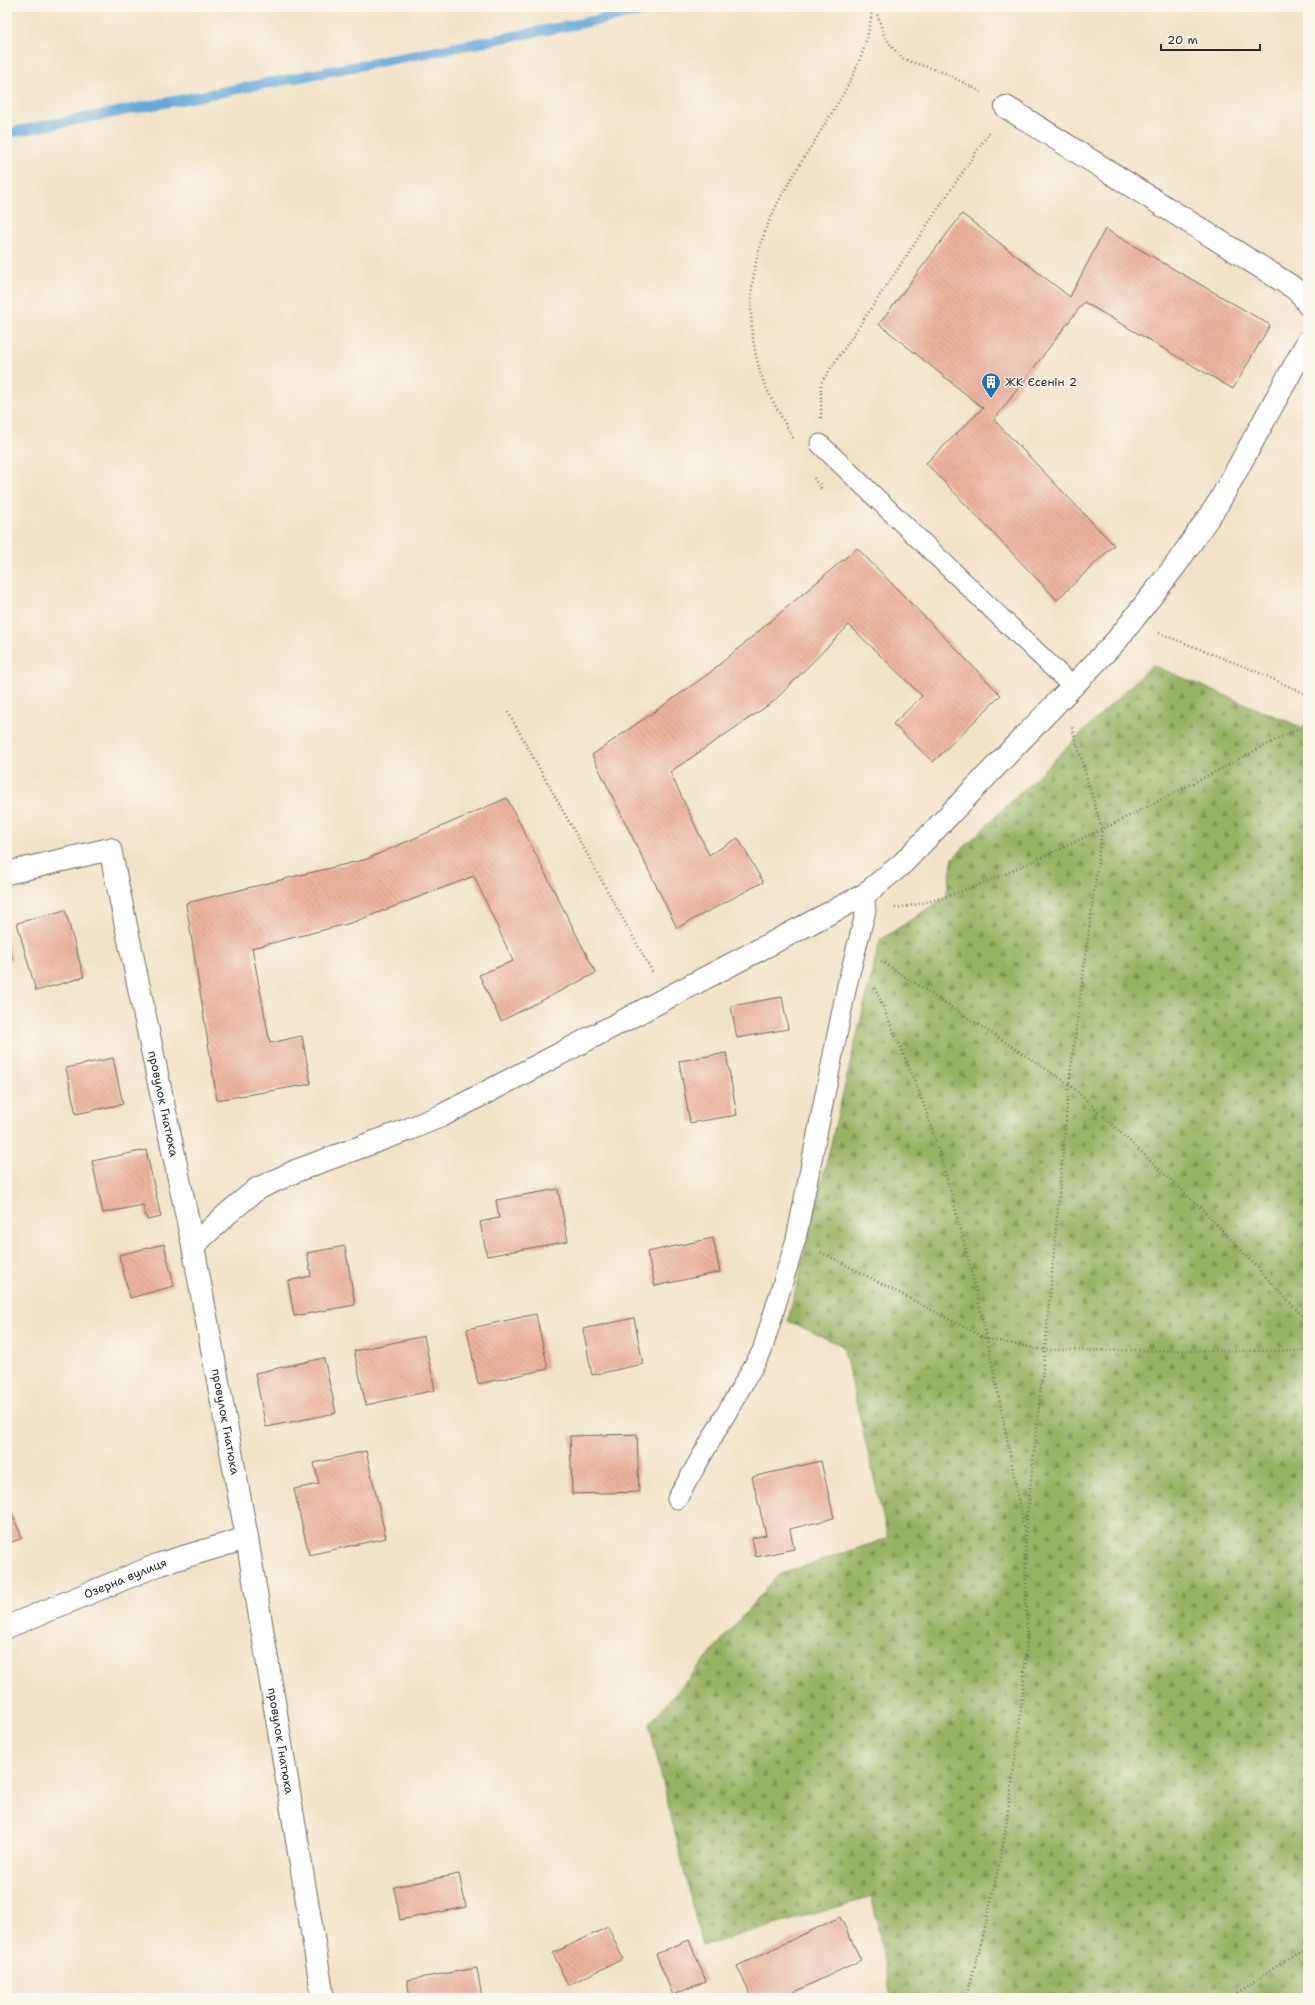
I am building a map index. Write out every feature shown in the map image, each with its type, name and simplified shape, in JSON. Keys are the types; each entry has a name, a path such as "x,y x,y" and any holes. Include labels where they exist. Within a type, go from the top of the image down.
{"street":[{"path":"1006,107 1294,288 1303,296 1308,304"},
{"path":"193,1246 227,1214 257,1189 298,1170 408,1130 441,1116 667,998 865,902 1117,640 1175,566 1219,502 1308,341"},
{"name":"провулок Гнатюка","path":"7,873 110,849 193,1246 247,1538 324,1998"},
{"name":"Озерна вулиця","path":"7,1627 160,1564 247,1538"}],"lane":[{"path":"820,444 1068,691"},
{"path":"677,1499 762,1351 796,1239 847,985 858,945 865,902"}],"path":[{"path":"796,443 771,396 758,365 751,326 753,288 757,259 765,232 786,188 849,85 858,66 871,23 872,7"},
{"path":"814,477 821,490 821,383 1006,107 962,80 903,59 884,35 875,7"},
{"path":"1130,623 1192,645 1308,695"},
{"path":"966,1998 984,1932 1004,1840 1019,1730 1027,1644 1025,1536 1045,1350 1070,1084 1102,830 1068,691"},
{"path":"508,712 667,998"},
{"path":"865,902 910,906 956,892 1006,874 1102,830 1308,723"},
{"path":"858,945 1070,1084 1207,1214 1308,1322"},
{"path":"858,945 927,1115 953,1197 1002,1409 1025,1536"},
{"path":"796,1239 987,1339 1045,1350 1308,1351"},
{"path":"1226,1998 1308,1948"}],"green space":[{"path":"1152,665 1308,730 1308,1991 1295,1998 891,1998 872,1897 702,1946 649,1724 778,1575 888,1538 843,1346 788,1321 880,940 946,897 953,858"}],"building":[{"name":"ЖК Єсенін 2","path":"962,214 1070,297 1105,229 1270,325 1233,389 1084,302 994,420 1114,545 1057,600 926,463 983,408 879,324"},
{"path":"857,548 1001,695 933,762 893,724 922,696 849,625 773,702 670,772 709,855 738,838 763,882 677,928 592,755 707,675"},
{"path":"507,798 596,973 501,1021 479,975 513,961 474,876 351,923 252,948 270,1043 302,1036 311,1084 217,1100 186,903 367,859"},
{"path":"65,910 84,977 36,991 17,923"},
{"path":"7,941 12,959 7,960"},
{"path":"782,997 788,1029 737,1038 731,1006"},
{"path":"726,1053 737,1115 690,1123 679,1061"},
{"path":"113,1058 123,1104 76,1114 66,1068"},
{"path":"146,1150 161,1217 147,1220 143,1205 103,1213 92,1161"},
{"path":"558,1189 568,1241 487,1256 480,1222 499,1218 496,1200"},
{"path":"713,1238 720,1272 655,1286 647,1252"},
{"path":"164,1244 174,1286 130,1298 119,1255"},
{"path":"345,1246 355,1305 294,1316 288,1281 311,1276 307,1253"},
{"path":"536,1314 548,1369 478,1384 467,1329"},
{"path":"634,1318 643,1364 592,1375 583,1329"},
{"path":"424,1336 435,1390 366,1405 354,1351"},
{"path":"324,1358 336,1413 266,1427 255,1373"},
{"path":"637,1434 639,1492 572,1494 570,1436"},
{"path":"366,1451 386,1538 309,1555 294,1489 319,1484 314,1463"},
{"path":"821,1461 834,1518 790,1529 794,1549 756,1557 752,1538 766,1535 752,1477"},
{"path":"7,1502 22,1538 7,1544"},
{"path":"459,1874 466,1907 400,1920 394,1887"},
{"path":"840,1917 861,1960 782,1998 752,1998 737,1966"},
{"path":"608,1927 623,1959 568,1985 553,1953"},
{"path":"689,1940 706,1981 673,1995 656,1954"},
{"path":"477,1968 482,1998 410,1998 407,1980"}],"waterway":[{"path":"7,133 667,7"}],"place":[{"name":"ЖК Єсенін 2","path":"991,399"}]}
